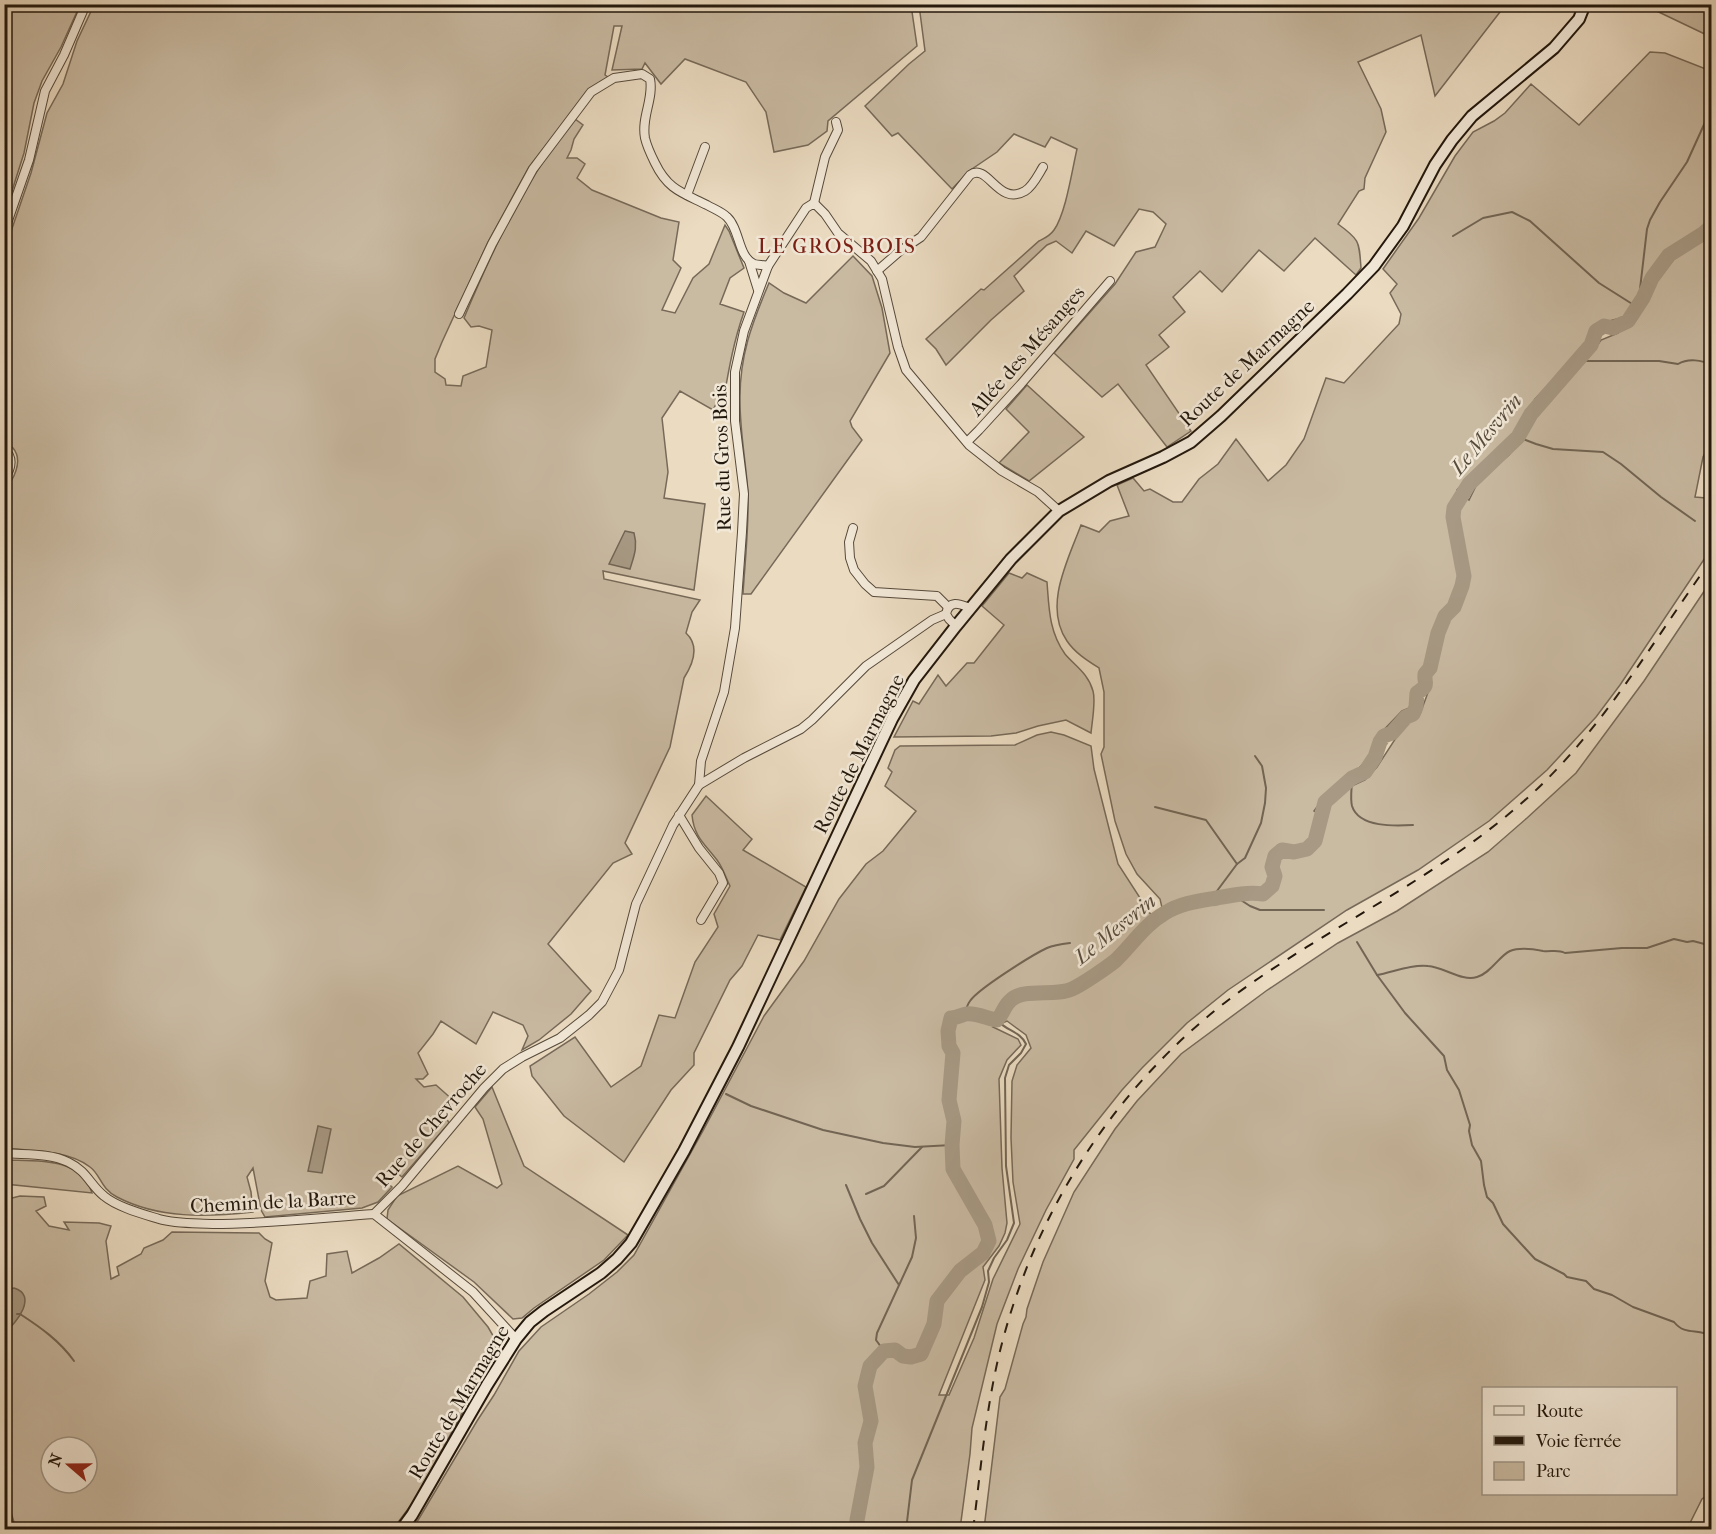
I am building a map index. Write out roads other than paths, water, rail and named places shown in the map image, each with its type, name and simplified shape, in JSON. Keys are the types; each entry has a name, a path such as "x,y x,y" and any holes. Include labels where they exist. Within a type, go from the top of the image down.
{"main road":[{"name":"Route de Marmagne","path":"401,1530 516,1339 530,1322 601,1273 631,1243 684,1152 738,1047 892,719 914,680 1011,559 1059,511 1109,481 1191,442 1229,408 1374,266 1403,226 1452,140 1472,116 1554,48 1579,19 1585,4"}],"street":[{"path":"4,232 29,160 45,91 64,56 86,4"},
{"path":"459,314 492,244 533,169 591,93 614,78 642,74 650,79 652,90 647,107 645,136 649,153 661,177 670,186 726,215 734,225 745,257 754,264 768,266"},
{"path":"836,122 838,130 825,157 814,203 838,233 871,261 882,279 898,347 906,370 967,442 1002,471 1038,492 1059,511"},
{"path":"687,195 705,147"},
{"path":"877,271 921,237 970,175 980,172 1003,192 1018,194 1027,190 1043,167"},
{"name":"Rue du Gros Bois","path":"699,785 701,761 724,692 735,628 744,494 735,421 735,372 744,331 768,266 806,208 814,203"},
{"path":"748,259 758,291"},
{"name":"Allée des Mésanges","path":"967,442 1021,384 1110,281"},
{"path":"4,449 10,454 11,459 4,479"},
{"path":"853,528 849,542 850,558 854,570 865,584 874,592 884,594 937,596 947,610 949,619 956,626"},
{"path":"947,610 953,604 960,603 970,608"},
{"name":"Rue de Chevroche","path":"374,1214 402,1186 484,1088 503,1069 560,1038 602,1002 619,970 636,904 667,836 699,785 744,758 801,729 866,666 947,610"},
{"path":"679,815 699,848 719,873 723,883 701,920"},
{"name":"Chemin de la Barre","path":"4,1154 45,1156 68,1162 86,1174 102,1195 110,1200 175,1222 253,1224 374,1214 473,1292 516,1339"}],"waterway":[{"path":"1643,298 1640,289 1650,220 1687,162 1712,107"},
{"path":"1453,236 1483,218 1512,212 1530,221 1599,283 1637,307"},
{"name":"Le Mesvrin","path":"858,1530 857,1520 867,1467 865,1443 871,1421 865,1386 870,1366 884,1351 895,1350 903,1356 911,1357 921,1354 934,1324 937,1301 960,1271 983,1253 989,1241 985,1225 953,1169 954,1121 949,1100 953,1053 949,1046 948,1031 951,1018 970,1014 997,1020 1008,1003 1016,997 1031,993 1065,991 1088,980 1115,961 1151,923 1177,907 1229,896 1263,894 1272,886 1275,876 1272,867 1275,856 1282,850 1294,852 1307,849 1315,841 1325,802 1352,778 1365,772 1375,757 1384,736 1392,733 1406,717 1413,714 1417,693 1426,684 1425,674 1430,668 1438,633 1445,616 1454,607 1462,586 1464,576 1453,517 1454,508 1469,484 1518,437 1531,414 1591,345 1596,331 1604,326 1613,328 1628,321 1643,298 1652,278 1669,255 1712,226"},
{"path":"1577,361 1659,361 1678,364 1695,360 1712,365"},
{"path":"1518,437 1553,449 1603,452 1695,521"},
{"path":"1211,899 1237,864 1245,858 1261,823 1266,788 1262,766 1255,756"},
{"path":"1352,778 1352,806 1362,818 1379,824 1413,825"},
{"path":"1155,807 1206,820 1237,864"},
{"path":"1233,895 1260,910 1324,910"},
{"path":"1377,975 1422,966 1434,967 1465,978 1477,977 1487,972 1506,953 1518,949 1565,953 1647,948 1674,939 1712,946"},
{"path":"1357,942 1377,975 1405,1013 1444,1056 1447,1070 1459,1090 1470,1125 1472,1145 1481,1161 1487,1197 1493,1203 1503,1224 1535,1259 1567,1277 1586,1281 1594,1289 1674,1322 1683,1329 1712,1337"},
{"path":"965,1014 968,1004 975,996 1006,973 1047,948 1070,943"},
{"path":"906,1530 912,1480 982,1307 989,1282 988,1271 1007,1240 1014,1223 1006,1166 1005,1078 1009,1065 1026,1044 1020,1036 997,1020"},
{"path":"726,1094 751,1106 823,1130 883,1143 915,1147 952,1145"},
{"path":"866,1194 884,1186 922,1147"},
{"path":"846,1185 872,1243 899,1285"},
{"path":"884,1351 876,1340 877,1333 912,1257 916,1238 914,1216"},
{"path":"17,1314 49,1335 74,1361"},
{"path":"4,1489 16,1530"}],"railway":[{"path":"973,1530 991,1392 1001,1347 1018,1292 1039,1238 1096,1138 1131,1093 1170,1051 1213,1012 1292,956 1461,850 1524,801 1552,774 1602,716 1712,559"}],"district":[{"name":"LE GROS BOIS","path":"837,246"}]}
